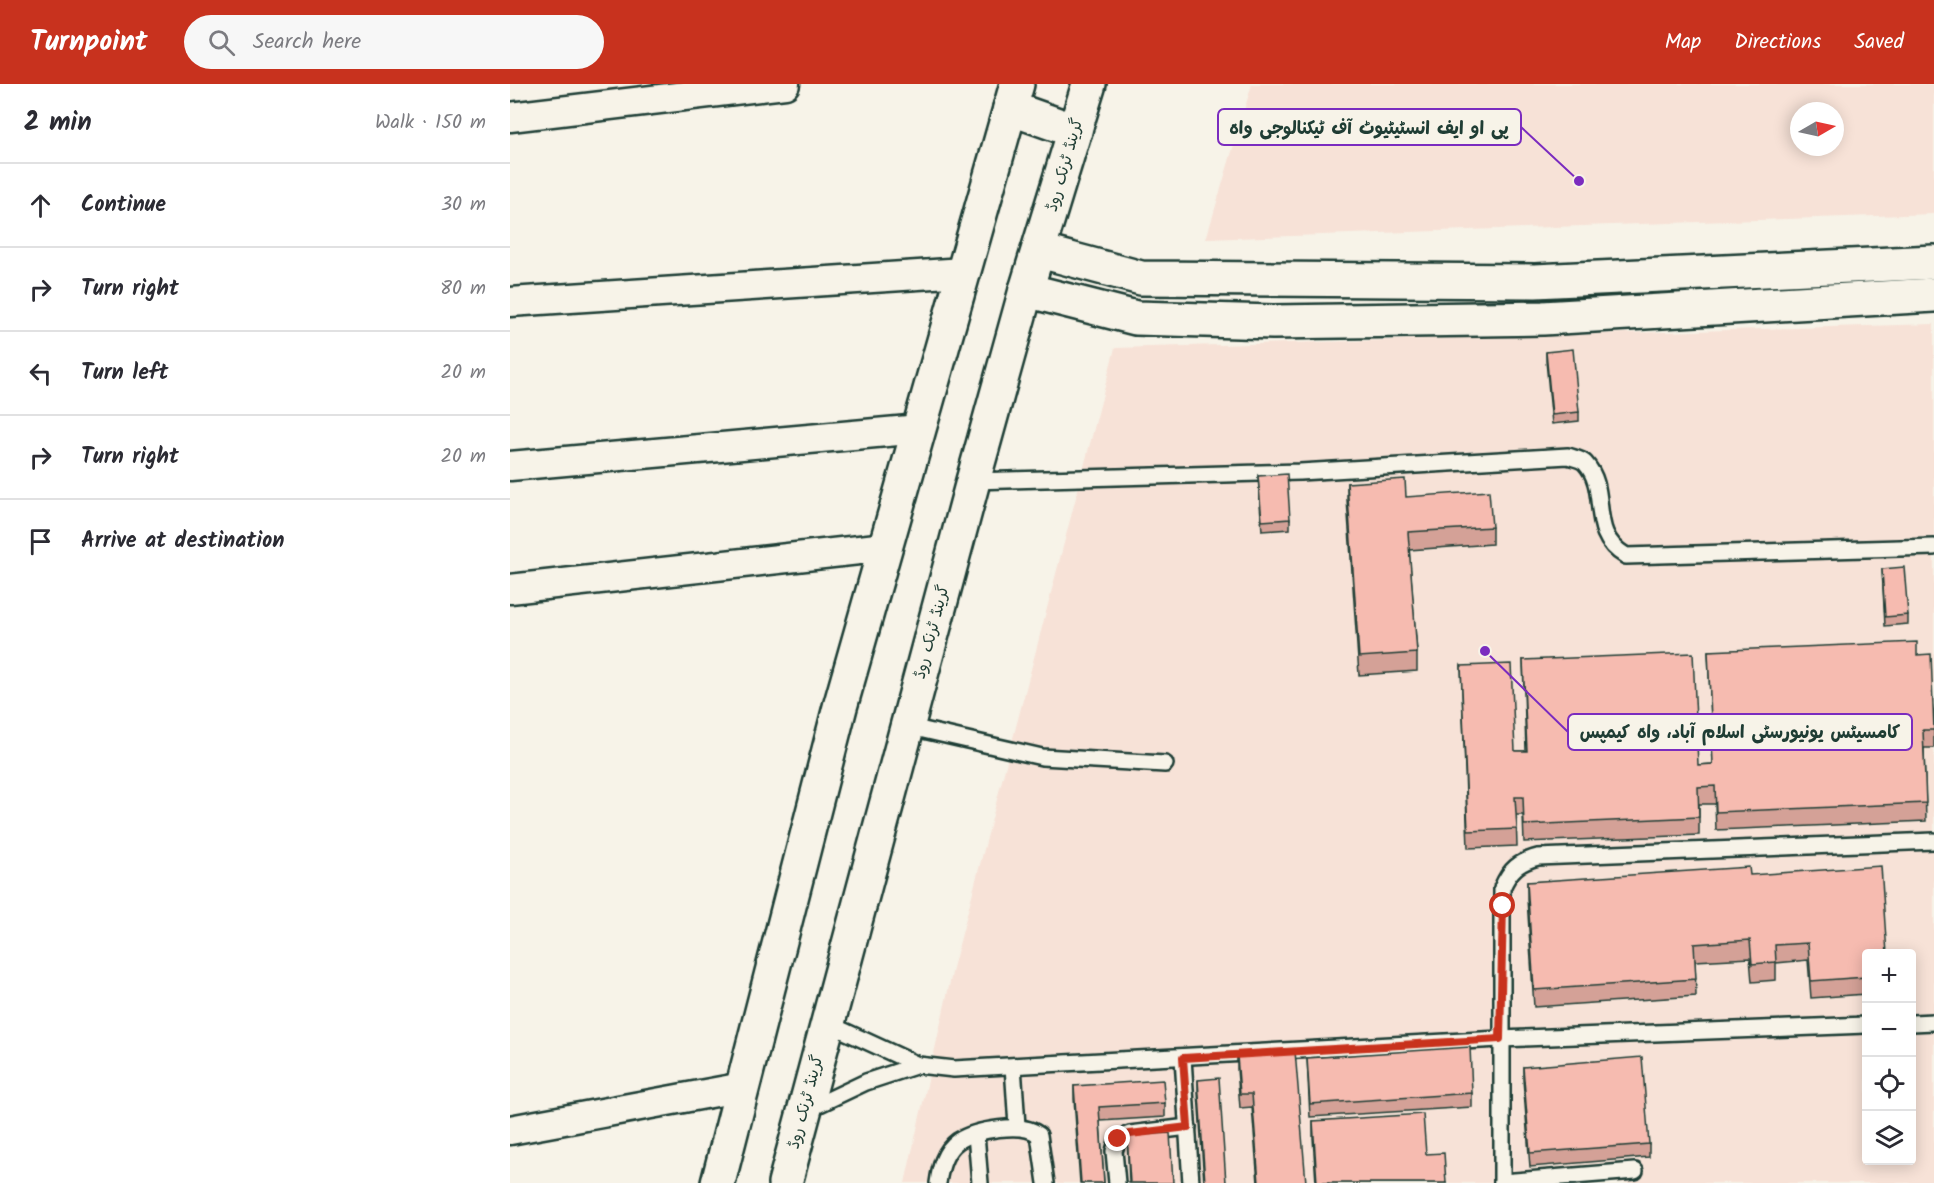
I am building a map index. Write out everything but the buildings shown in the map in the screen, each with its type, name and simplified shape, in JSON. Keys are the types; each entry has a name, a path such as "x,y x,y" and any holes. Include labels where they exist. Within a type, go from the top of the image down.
{"main road":[{"name":"گرینڈ ٹرنک روڈ","path":"785,1183 973,481 1026,290 1040,251 1089,84"},
{"path":"718,1183 840,707 1014,96 1076,131"},
{"path":"1040,251 1142,278 1535,280 1934,262"},
{"path":"1026,290 1136,318 1274,322 1543,318 1934,295"}],"street":[{"path":"510,117 785,84"},
{"path":"510,302 964,272"},
{"path":"510,466 920,429"},
{"path":"510,589 886,547"},
{"path":"510,1130 743,1087"}],"lane":[{"path":"973,481 1300,472 1568,456 1584,462 1593,478 1604,534 1613,549 1626,556 1934,547"},
{"path":"906,726 1042,757 1165,764"},
{"path":"1635,1172 1502,1182 1500,1039 1502,888 1509,873 1521,862 1538,856 1934,841"},
{"path":"1916,1023 1934,1022"},
{"path":"827,1023 918,1065 954,1069 1500,1039 1862,1025"},
{"path":"1183,1058 1191,1183"},
{"path":"803,1112 866,1082 918,1065"},
{"path":"1013,1066 1017,1126"},
{"path":"938,1183 941,1165 947,1153 958,1141 976,1134 1017,1126 1034,1130 1039,1135 1046,1183"},
{"path":"1117,1183 1114,1151 1118,1139 1130,1134 1188,1127"},
{"path":"976,1134 980,1183"}],"shaded area":[{"path":"1252,84 1934,84 1934,214 1206,239"},
{"path":"1934,324 1934,1183 905,1183 954,964 1115,348"}],"place":[{"name":"پی او ایف انسٹیٹیوٹ آف ٹیکنالوجی واہ","path":"1579,181"},
{"name":"کامسیٹس یونیورسٹی اسلام آباد، واہ کیمپس","path":"1485,651"}],"route":[{"path":"1118,1139 1130,1134 1188,1127 1183,1058 1500,1039 1503,906"}]}
